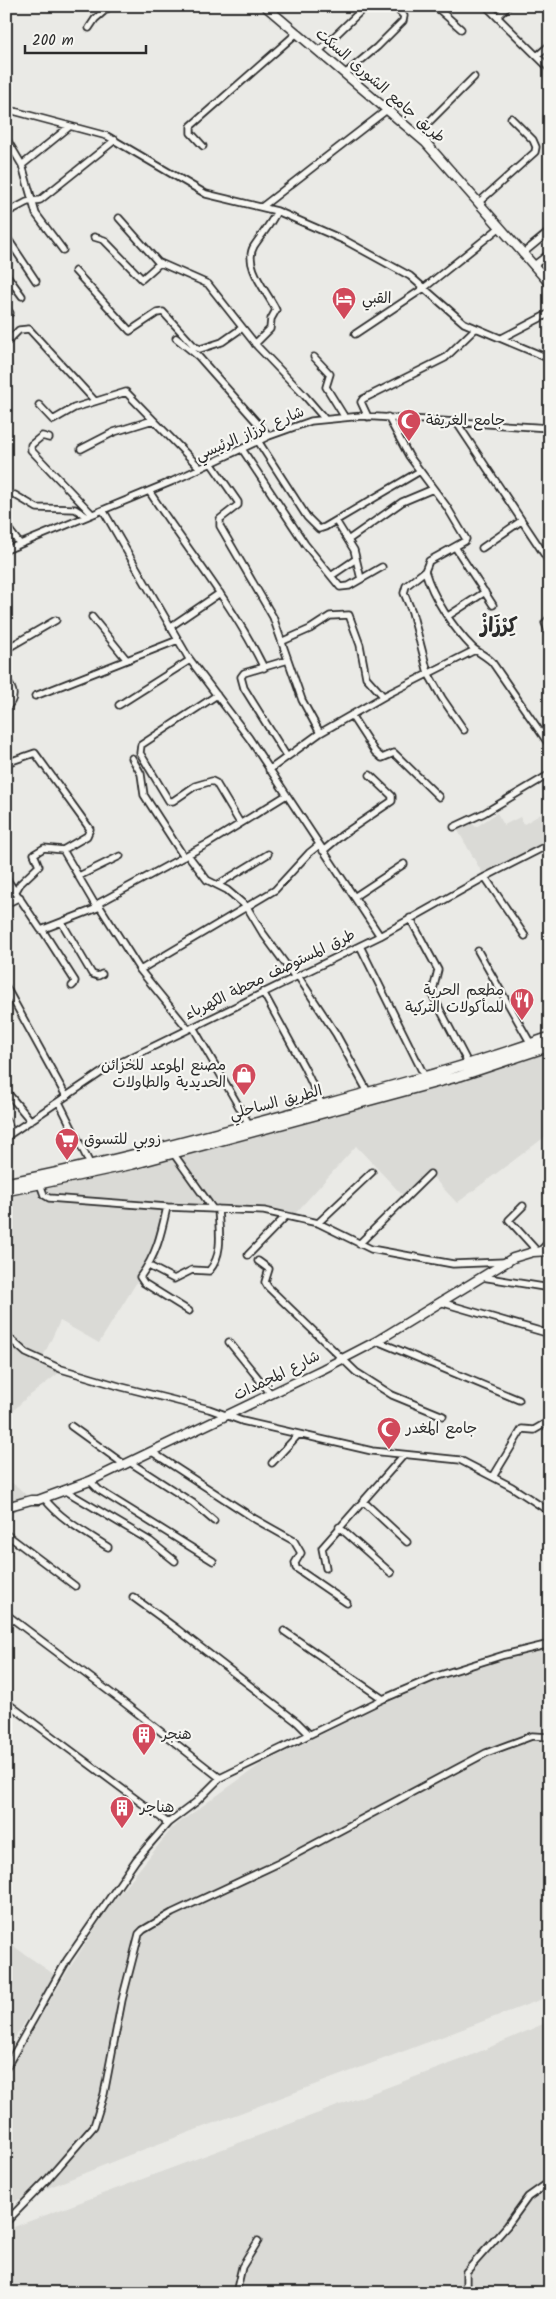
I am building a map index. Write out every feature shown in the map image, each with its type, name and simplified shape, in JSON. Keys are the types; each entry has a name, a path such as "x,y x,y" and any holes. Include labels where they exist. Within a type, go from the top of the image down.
{"highway":[{"name":"الطريق الساحلي","path":"6,1191 96,1173 173,1153 370,1096 550,1037"},
{"name":"الطريق الساحلي","path":"6,1183 91,1166 322,1105 370,1096 488,1068 550,1046"}],"main road":[{"name":"طريق جامع الشورى السكت","path":"265,6 417,134 438,155 522,254 549,281"},
{"name":"شارع المجمدات","path":"6,1507 66,1491 128,1464 342,1360 519,1255 550,1251"}],"street":[{"path":"89,28 110,6"},
{"path":"319,51 366,6"},
{"path":"346,73 377,47 403,21 404,16 394,6"},
{"path":"435,6 461,29"},
{"path":"486,6 550,69"},
{"path":"497,17 508,6"},
{"path":"203,146 191,133 191,126 297,32"},
{"path":"537,56 550,45"},
{"path":"417,134 474,78"},
{"path":"6,108 69,127 98,133 115,140 206,194 278,211 375,256 410,276 447,310 476,329 550,359"},
{"path":"263,206 388,108"},
{"path":"478,203 535,152 536,147 533,140 511,118"},
{"path":"22,165 69,127"},
{"path":"6,138 22,165 32,202 39,219 63,250"},
{"path":"6,205 8,212 40,200 115,140"},
{"path":"255,344 270,329 271,319 276,310 260,283 250,256 278,211"},
{"path":"119,218 160,263 208,284 255,344 324,418"},
{"path":"355,334 424,288 499,228"},
{"path":"522,254 550,231"},
{"path":"6,236 36,282"},
{"path":"94,237 104,240 142,279 160,263"},
{"path":"533,266 550,253"},
{"path":"75,272 130,331 157,313 164,312 195,347 200,349 222,342 242,328"},
{"path":"6,274 22,296"},
{"path":"502,338 550,313"},
{"path":"7,342 19,330 29,329 95,401"},
{"path":"368,417 361,402 362,399 445,358 476,329"},
{"path":"176,338 198,356 269,436"},
{"path":"314,357 330,374 326,387 344,416"},
{"path":"39,405 54,420 74,408 126,392 200,468"},
{"name":"شارع كرزاز الرئيسي","path":"6,550 149,491 269,436 324,418 344,416 388,417 550,428"},
{"path":"388,417 398,439 465,536 465,541 429,561 425,570 406,586 404,593 412,612 428,673 442,698 464,730"},
{"path":"81,449 114,432 153,420"},
{"path":"456,422 550,563"},
{"path":"49,438 42,436 31,445 32,450 89,515"},
{"path":"258,442 313,525 321,529 420,471"},
{"path":"242,449 300,536 340,588 349,586 382,567"},
{"path":"211,463 238,502 238,506 220,519 220,526 259,592 283,641 302,700 320,732"},
{"path":"348,540 402,502 433,489"},
{"path":"149,491 179,537 220,592 246,633 264,668"},
{"path":"15,495 37,508 75,509 89,515"},
{"path":"103,510 190,660 217,695 269,770 380,936"},
{"path":"336,520 348,540 361,579"},
{"path":"482,548 521,521"},
{"path":"6,526 20,544"},
{"path":"455,547 493,605"},
{"path":"331,576 356,560"},
{"path":"425,570 430,587 448,616 475,650 486,655 492,662 550,746"},
{"path":"170,627 220,592"},
{"path":"448,616 485,592"},
{"path":"283,641 310,629 330,616 349,615 360,645 366,677 383,696"},
{"path":"92,617 127,660"},
{"path":"550,618 545,623 550,636"},
{"path":"6,649 56,620"},
{"path":"35,696 178,640"},
{"path":"269,770 320,732 383,696 475,650"},
{"path":"119,705 190,660"},
{"path":"287,757 241,682 242,675 288,660"},
{"path":"6,680 14,695 12,702 6,708"},
{"path":"217,695 141,745 139,750 167,800 173,801 195,786 212,781 216,784 240,823"},
{"path":"351,715 375,752 382,758 394,753 439,797"},
{"path":"6,763 35,752 90,832 87,836 63,850 44,848 34,854 39,866 20,884 18,894 6,904"},
{"path":"132,758 141,774 144,795 186,856 204,878 226,890 246,907 336,1034 370,1096"},
{"path":"323,851 348,830 392,801 392,796 370,774"},
{"path":"454,827 484,813 550,774"},
{"path":"43,931 98,908 102,901 186,856 285,796"},
{"name":"طرق المستوصف محطة الكهرباء","path":"9,1135 105,1070 380,936 485,877 550,844"},
{"path":"140,970 275,890 310,852 319,845"},
{"path":"63,850 98,908 140,970 190,1028 249,1124"},
{"path":"217,885 268,854"},
{"path":"79,876 120,856"},
{"path":"354,897 404,864"},
{"path":"485,877 525,936"},
{"path":"6,878 75,981 72,986"},
{"path":"410,918 438,970 432,994 469,1065"},
{"path":"62,924 92,974 98,976 102,974"},
{"path":"360,946 425,1077"},
{"path":"478,951 531,1044"},
{"path":"6,988 66,1096"},
{"path":"263,992 304,1067 322,1105"},
{"path":"6,1091 31,1120"},
{"path":"59,1102 91,1166"},
{"path":"6,1120 9,1135"},
{"path":"148,1266 174,1279 192,1270 209,1271 215,1262 219,1246 216,1209 173,1153"},
{"path":"318,1223 372,1172"},
{"path":"359,1244 430,1174"},
{"path":"40,1184 44,1195 49,1198 167,1207 264,1211 318,1223 371,1249 448,1264 472,1265 506,1262"},
{"path":"523,1206 509,1220 539,1251 550,1241"},
{"path":"167,1207 162,1234 148,1266 140,1277 144,1284 189,1311"},
{"path":"248,1255 286,1216"},
{"path":"258,1261 269,1269 265,1282 268,1287 356,1372 392,1395 443,1416"},
{"path":"482,1277 550,1288"},
{"path":"440,1302 550,1334"},
{"path":"6,1335 26,1353 61,1370 227,1415 242,1421 298,1435 403,1456 452,1458 467,1463 493,1477 550,1512"},
{"path":"376,1340 519,1400"},
{"path":"229,1342 270,1394"},
{"path":"493,1477 522,1429 534,1430 546,1423"},
{"path":"71,1426 128,1464 193,1503 214,1521"},
{"path":"272,1463 298,1435"},
{"path":"152,1452 255,1519 294,1541 301,1553 295,1563 296,1568 348,1603"},
{"path":"326,1568 322,1548 403,1456"},
{"path":"90,1481 100,1490 213,1561"},
{"path":"66,1491 150,1542 175,1561"},
{"path":"44,1498 49,1505 76,1526 108,1547"},
{"path":"363,1500 407,1542"},
{"path":"339,1528 391,1573"},
{"path":"6,1534 75,1586"},
{"path":"133,1597 177,1629 310,1734"},
{"path":"6,1614 220,1778"},
{"path":"284,1631 383,1699"},
{"path":"6,2068 58,1976 136,1860 168,1823 196,1802 220,1778 383,1699 442,1675 504,1654 550,1644"},
{"path":"6,1702 168,1823"},
{"path":"6,2222 47,2180 94,2126 104,2094 129,1970 140,1934 143,1930 172,1913 279,1863 486,1753 532,1736 550,1737"},
{"path":"466,2293 466,2272 507,2226 528,2197 545,2185 550,2184"},
{"path":"236,2293 242,2267 258,2241"}],"shaded area":[{"path":"550,809 550,844 484,876 457,829 471,822 476,827 497,813 504,825 520,817 524,824"},
{"path":"550,1046 550,1133 457,1203 430,1174 406,1199 356,1146 292,1217 276,1213 167,1207 162,1234 140,1277 99,1343 60,1321 41,1361 64,1369 24,1400 6,1418 6,1191 305,1117"},
{"path":"6,1479 19,1488 31,1500 6,1507"},
{"path":"550,1645 550,1996 129,2155 6,2205 6,2076 67,1972 109,1907 173,1827 261,1764 437,1678"},
{"path":"6,1941 55,1975 6,2052"},
{"path":"550,2021 550,2293 6,2293 6,2230 463,2059"}],"place":[{"name":"القبي","path":"344,320"},
{"name":"جامع الغريفة","path":"409,442"},
{"name":"مطعم الحرية للمأكولات التركية","path":"522,1021"},
{"name":"مصنع الموعد للخزائن الحديدية والطاولات","path":"244,1096"},
{"name":"زوبي للتسوق","path":"67,1161"},
{"name":"جامع المغدر","path":"389,1450"},
{"name":"هنجر","path":"144,1756"},
{"name":"هناجر","path":"122,1829"}],"district":[{"name":"كِرْزَازْ","path":"499,627"}]}
